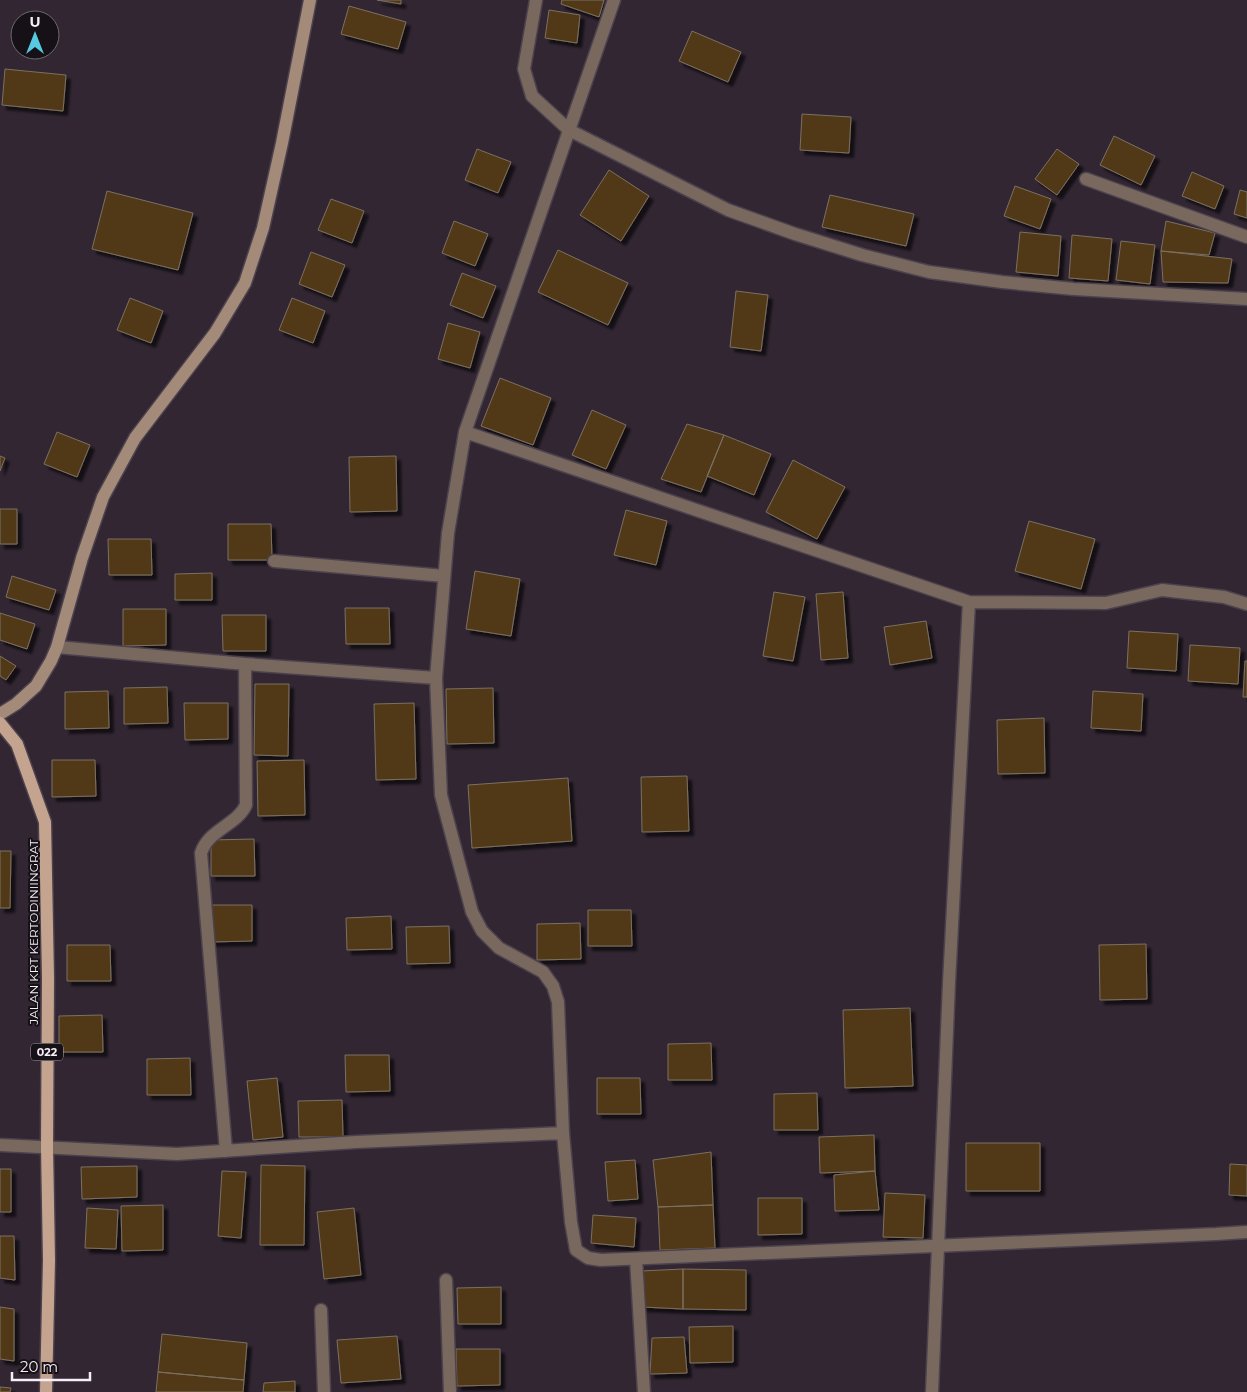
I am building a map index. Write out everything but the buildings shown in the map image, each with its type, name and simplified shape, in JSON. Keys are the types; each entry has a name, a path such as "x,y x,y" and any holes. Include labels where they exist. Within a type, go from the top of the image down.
{"main road":[{"name":"JALAN KRT KERTODINIINGRAT","path":"0,724 16,744 46,822 49,1260 46,1392"}],"street":[{"path":"0,714 16,704 36,686 51,661 102,497 135,438 215,334 245,283 263,228 310,0"},
{"path":"536,0 524,69 532,96 568,130 728,210 862,255 929,272 1002,282 1083,289 1247,299"},
{"path":"614,0 465,432 448,533 436,678 441,795 472,912 482,932 499,948 543,972 553,986 558,1002 563,1133 571,1222 576,1250 588,1258 601,1260 1247,1232"},
{"path":"1086,179 1247,237"},
{"path":"465,432 969,602 1106,603 1162,590 1224,598 1247,604"},
{"path":"274,561 444,576"},
{"path":"932,1392 937,1246 969,602"},
{"path":"56,647 245,664 436,678"},
{"path":"226,1152 200,853 210,838 240,813 246,805 245,664"},
{"path":"0,1145 177,1154 347,1143 563,1133"},
{"path":"636,1259 644,1392"},
{"path":"446,1280 450,1392"},
{"path":"321,1310 324,1392"}]}
